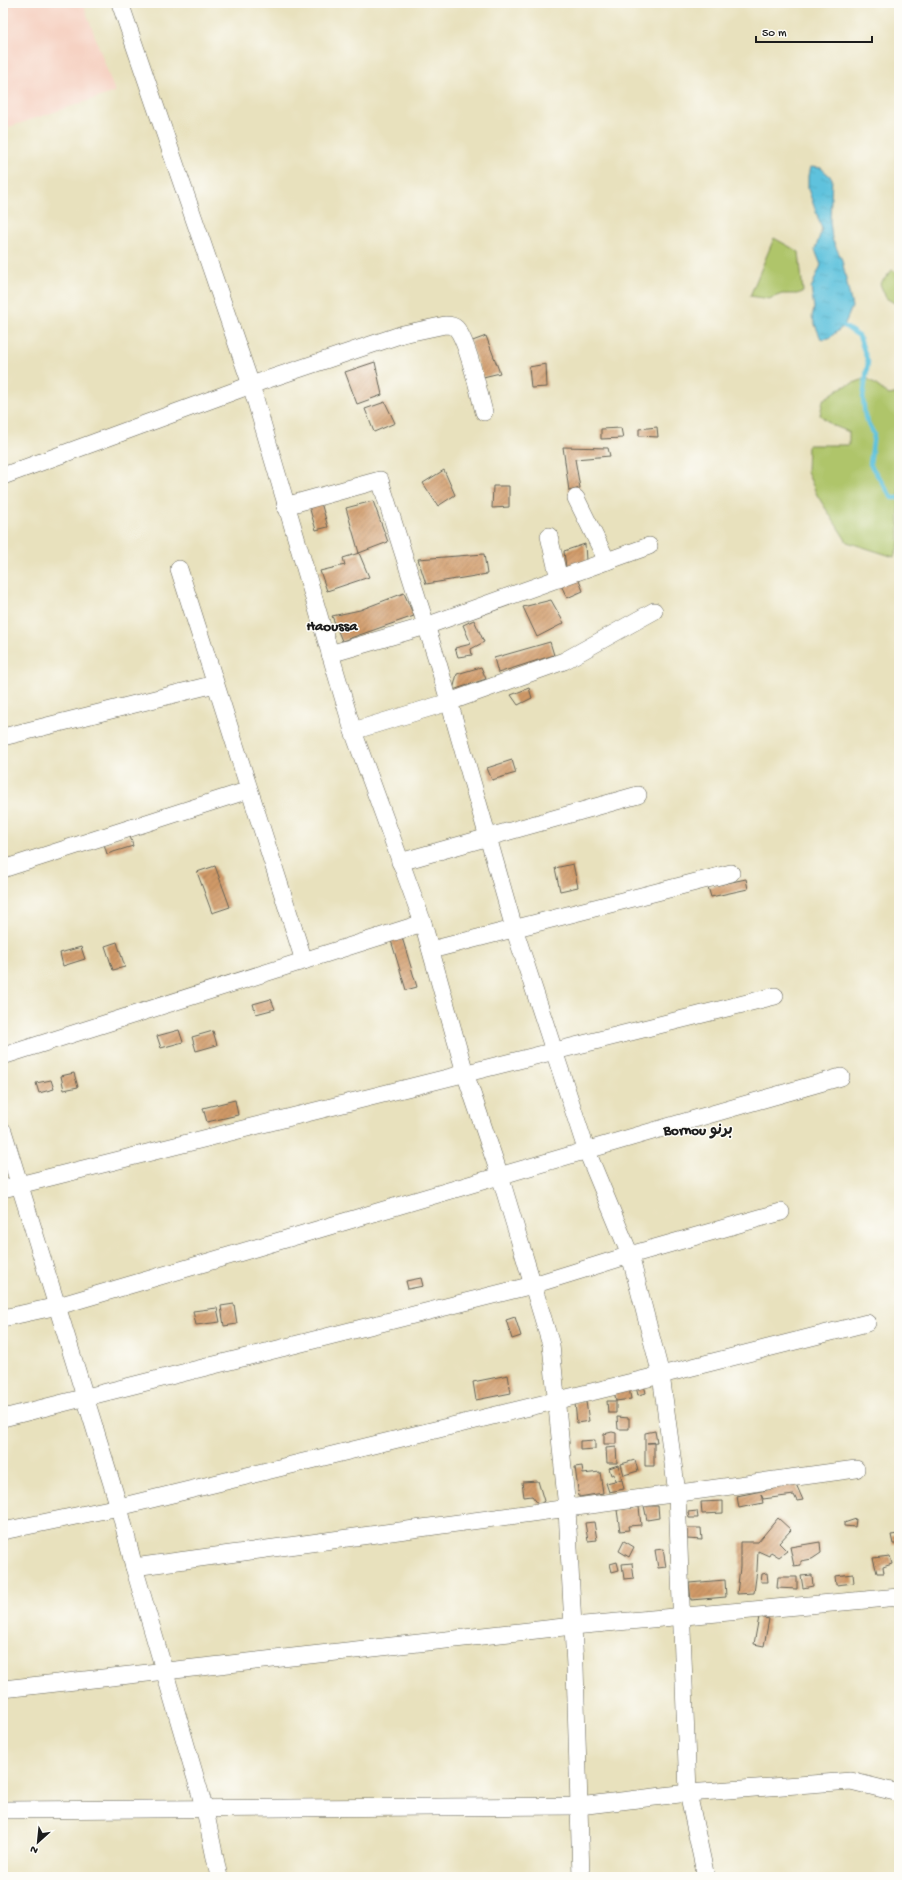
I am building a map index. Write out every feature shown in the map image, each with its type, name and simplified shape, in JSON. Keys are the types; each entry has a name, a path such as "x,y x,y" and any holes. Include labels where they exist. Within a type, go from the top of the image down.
{"street":[{"path":"120,3 251,385 285,506 353,731 423,923 465,1073 500,1176 551,1345 567,1508 573,1626 581,1877"},
{"path":"3,476 251,385 404,334 445,325 452,325 457,329 464,342 484,412"},
{"path":"285,506 380,480 450,702 514,928 586,1149 630,1255 661,1375 677,1493 688,1793 706,1877"},
{"path":"576,498 607,561"},
{"path":"549,536 559,579"},
{"path":"330,654 426,626 649,546"},
{"path":"179,570 304,960"},
{"path":"353,731 450,702 564,661 654,611"},
{"path":"3,737 216,684"},
{"path":"3,869 249,790"},
{"path":"400,862 638,795"},
{"path":"431,950 731,873"},
{"path":"3,1056 423,923"},
{"path":"3,1189 775,996"},
{"path":"3,1318 58,1306 500,1176 586,1149 840,1076"},
{"path":"3,1131 119,1507 134,1567 205,1810 219,1877"},
{"path":"3,1418 86,1399 533,1285 630,1255 782,1212"},
{"path":"3,1531 119,1507 661,1375 867,1323"},
{"path":"134,1567 856,1469"},
{"path":"3,1688 573,1626 899,1597"},
{"path":"3,1810 205,1810 579,1806 688,1793 851,1781 899,1793"}],"shaded area":[{"path":"3,3 83,3 115,92 3,129"}],"green space":[{"path":"774,238 799,252 803,292 797,294 782,294 769,299 750,296"},
{"path":"892,270 899,273 899,306 886,298 880,284"},
{"path":"867,378 889,395 899,393 899,545 894,557 847,542 817,495 807,472 808,445 849,445 849,432 832,425 820,415 823,400 840,388"}],"water":[{"path":"810,167 821,168 832,178 830,221 832,239 842,260 852,307 844,326 829,338 821,339 812,317 814,308 811,288 821,265 815,250 822,229 808,189"}],"building":[{"path":"486,336 500,373 483,377 470,342"},
{"path":"375,362 382,395 357,404 345,372"},
{"path":"546,364 547,387 531,388 529,367"},
{"path":"385,402 395,423 374,432 365,409"},
{"path":"657,427 658,437 639,436 639,429"},
{"path":"621,428 623,438 601,439 601,429"},
{"path":"563,447 608,448 610,456 575,459 580,488 569,491"},
{"path":"444,470 455,495 438,506 423,483"},
{"path":"493,486 509,486 509,507 492,508"},
{"path":"320,499 328,527 316,530 308,503"},
{"path":"373,501 388,542 359,553 346,508"},
{"path":"585,544 586,561 566,568 564,551"},
{"path":"359,553 369,577 327,591 320,571 345,565 343,558"},
{"path":"484,554 487,574 426,584 418,559"},
{"path":"578,578 583,591 567,598 561,585"},
{"path":"404,593 414,616 342,641 332,616 360,610"},
{"path":"551,600 564,623 537,637 523,607"},
{"path":"474,620 484,642 471,649 472,655 458,657 455,648 471,644 463,625"},
{"path":"550,642 554,655 498,673 494,658"},
{"path":"481,667 486,679 453,690 457,674"},
{"path":"529,688 532,698 518,705 511,695"},
{"path":"512,760 516,773 492,780 487,768"},
{"path":"130,836 133,846 107,854 104,844"},
{"path":"573,864 578,887 560,891 555,868"},
{"path":"215,866 230,907 212,913 197,872"},
{"path":"746,879 748,889 711,897 708,887"},
{"path":"401,934 417,987 406,990 390,937"},
{"path":"117,942 125,967 113,970 105,946"},
{"path":"81,947 85,959 63,966 60,953"},
{"path":"271,999 275,1009 256,1014 253,1004"},
{"path":"179,1030 183,1042 161,1048 157,1036"},
{"path":"213,1031 217,1045 196,1051 192,1037"},
{"path":"74,1073 78,1087 64,1090 61,1076"},
{"path":"51,1080 54,1089 39,1093 36,1083"},
{"path":"235,1100 238,1115 207,1122 203,1108"},
{"path":"421,1278 423,1286 408,1289 406,1281"},
{"path":"234,1304 237,1324 224,1326 221,1306"},
{"path":"217,1308 220,1322 196,1325 193,1311"},
{"path":"515,1317 521,1336 512,1339 506,1320"},
{"path":"508,1375 511,1393 476,1400 473,1382"},
{"path":"644,1385 646,1393 638,1395 636,1387"},
{"path":"629,1388 631,1399 616,1401 614,1390"},
{"path":"607,1401 616,1401 616,1413 608,1413"},
{"path":"586,1402 589,1421 577,1423 575,1403"},
{"path":"617,1417 629,1418 629,1429 618,1429"},
{"path":"655,1431 657,1442 647,1443 654,1443 654,1466 645,1466 645,1433"},
{"path":"612,1432 616,1433 616,1444 604,1444 604,1434"},
{"path":"595,1440 595,1449 580,1450 580,1441"},
{"path":"616,1447 617,1463 607,1463 606,1448"},
{"path":"635,1460 638,1471 624,1475 621,1464"},
{"path":"618,1465 622,1479 615,1481 614,1474 611,1475 609,1468"},
{"path":"582,1466 583,1474 600,1472 603,1493 579,1497 575,1467"},
{"path":"622,1480 624,1489 609,1492 606,1483"},
{"path":"538,1481 544,1501 539,1505 532,1496 524,1497 522,1482"},
{"path":"796,1484 803,1500 797,1501 794,1495 763,1499 761,1494 763,1503 739,1508 737,1496"},
{"path":"723,1501 723,1513 702,1514 701,1502"},
{"path":"644,1506 658,1506 659,1518 647,1520"},
{"path":"639,1507 641,1525 628,1526 629,1530 620,1531 617,1510"},
{"path":"697,1511 698,1518 689,1518 688,1512"},
{"path":"778,1518 791,1530 779,1543 787,1551 779,1557 771,1552 769,1556 758,1551 754,1593 737,1594 740,1567 740,1542 758,1542"},
{"path":"856,1519 855,1527 844,1526 844,1523"},
{"path":"594,1522 597,1540 588,1541 585,1523"},
{"path":"687,1528 701,1528 702,1540 687,1539"},
{"path":"899,1534 899,1544 893,1544 891,1535"},
{"path":"624,1541 634,1547 629,1557 619,1551"},
{"path":"820,1542 821,1553 812,1559 801,1561 801,1565 794,1566 790,1547"},
{"path":"663,1549 666,1567 658,1568 655,1550"},
{"path":"890,1556 892,1564 883,1567 884,1573 877,1573 873,1558"},
{"path":"617,1562 619,1570 612,1572 610,1564"},
{"path":"632,1563 634,1578 624,1579 622,1564"},
{"path":"767,1573 768,1582 761,1582 762,1574"},
{"path":"853,1574 854,1583 836,1585 835,1576"},
{"path":"812,1575 813,1586 803,1588 801,1576"},
{"path":"778,1577 797,1577 797,1589 777,1588"},
{"path":"725,1580 726,1597 691,1600 689,1583"},
{"path":"759,1617 769,1619 764,1646 754,1644"}],"waterway":[{"path":"844,326 859,336 868,362 863,398 865,417 874,434 870,464 892,498 899,498"}],"district":[{"name":"Haoussa","path":"332,627"},
{"name":"Bornou برنو","path":"698,1131"}]}
